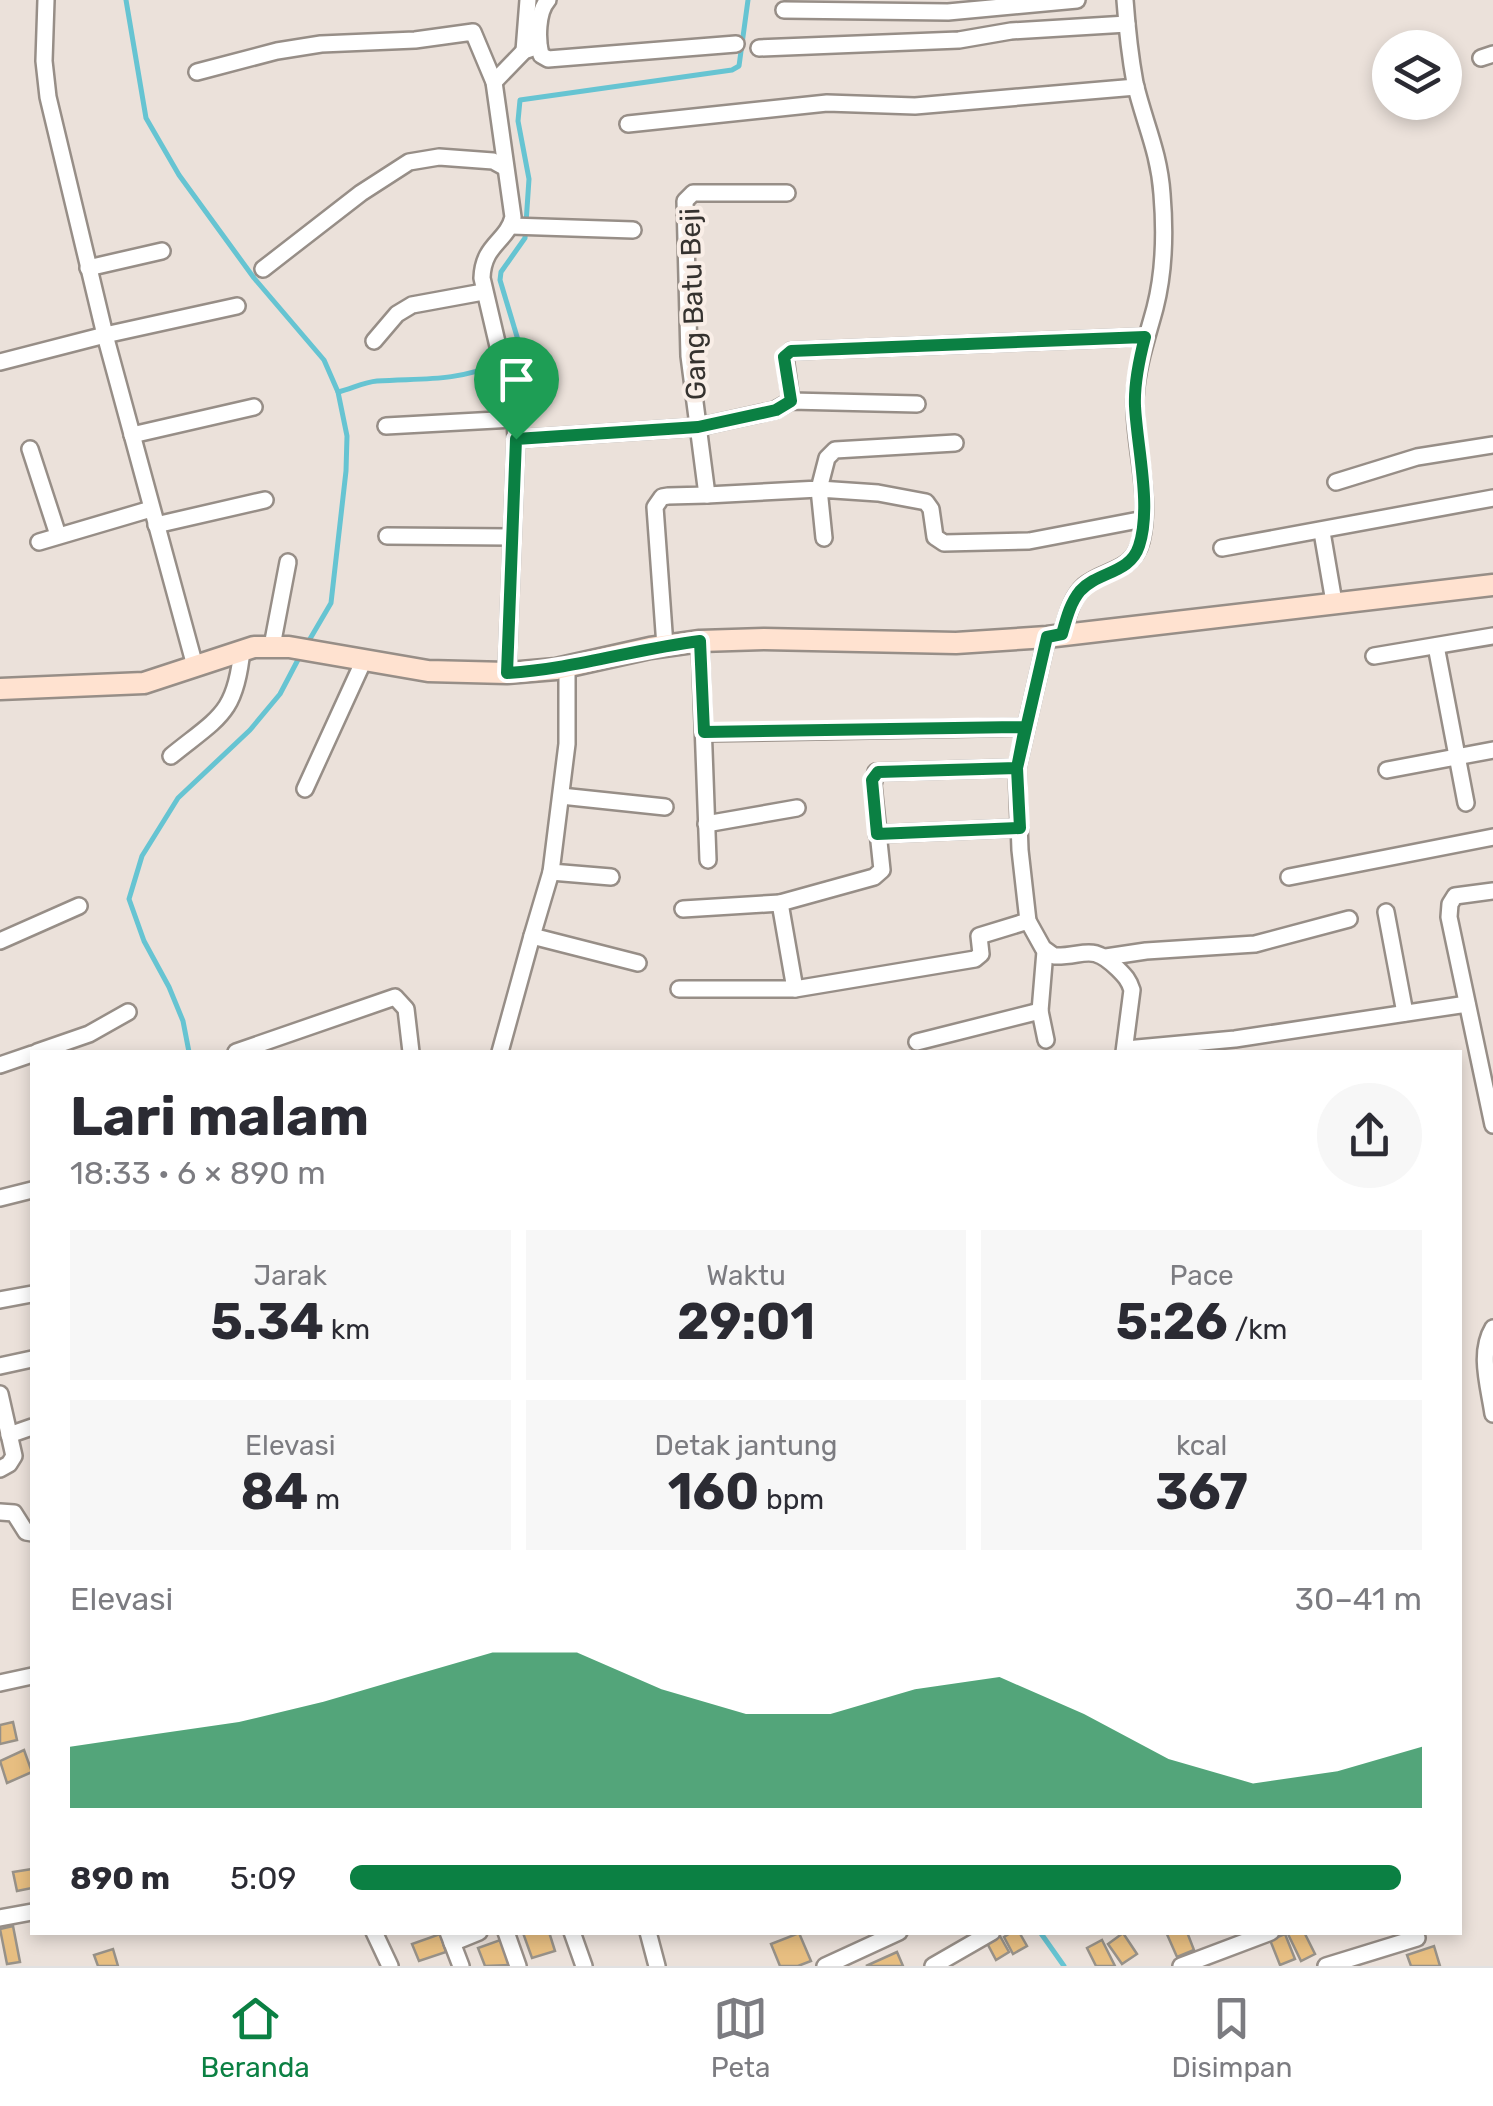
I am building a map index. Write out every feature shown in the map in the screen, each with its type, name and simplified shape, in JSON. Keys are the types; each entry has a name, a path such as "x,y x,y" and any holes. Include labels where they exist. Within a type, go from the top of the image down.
{"street":[{"path":"46,0 45,78 105,335 195,666"},
{"path":"528,0 532,49"},
{"path":"494,82 532,49 541,7 548,0"},
{"path":"784,10 948,12 1076,0"},
{"path":"1125,0 1136,86 1154,140 1162,194 1156,305 1138,364 1135,401 1144,519 1134,559 1082,588 1054,636 1025,727 1017,768 1028,921 1054,956 1089,951 1106,957 1131,983 1125,1050"},
{"path":"759,48 959,40 1011,31 1127,24"},
{"path":"197,72 321,44 414,40 474,32 494,82 512,204 511,226 491,247 482,267 483,292 516,439 507,673"},
{"path":"532,49 548,59 736,44"},
{"path":"628,124 827,103 915,106 1136,86"},
{"path":"262,269 361,193 409,162 439,157 488,160 504,167"},
{"name":"Gang Batu Beji","path":"706,495 690,356 684,201 692,193 787,193"},
{"path":"511,226 633,230"},
{"path":"88,268 162,251"},
{"path":"374,341 396,314 412,304 483,292"},
{"path":"0,362 237,306"},
{"path":"791,401 784,357 791,351 1145,337"},
{"path":"516,439 698,427 776,410 791,401 918,404"},
{"path":"132,435 254,408"},
{"path":"386,426 514,419"},
{"path":"824,538 819,489 826,458 835,450 956,443"},
{"path":"1336,482 1417,457 1493,445"},
{"path":"30,449 58,536"},
{"path":"665,646 655,507 662,497 819,489 878,493 926,502 931,509 935,537 944,543 1029,541 1144,519"},
{"path":"1222,548 1493,498"},
{"path":"39,542 153,517 265,500"},
{"path":"1322,532 1334,602"},
{"path":"387,536 511,537"},
{"path":"272,646 288,562"},
{"path":"0,689 144,683 242,649 272,646 428,671 507,673 700,641 956,642 1054,636 1493,585"},
{"path":"1374,656 1493,636"},
{"path":"700,641 708,860"},
{"path":"1436,646 1466,803"},
{"path":"171,756 215,721 233,699 242,649"},
{"path":"305,789 364,660"},
{"path":"501,1050 550,872 567,744 567,666"},
{"path":"704,732 1025,727"},
{"path":"1387,770 1493,750"},
{"path":"683,909 780,903 874,877 882,866 872,785 876,772 1017,768"},
{"path":"561,796 666,807"},
{"path":"706,824 797,808"},
{"path":"877,834 1020,828"},
{"path":"1288,877 1493,837"},
{"path":"550,872 610,877"},
{"path":"1493,891 1455,896 1449,916 1493,1125"},
{"path":"780,903 795,988"},
{"path":"0,941 79,906"},
{"path":"1386,912 1405,1013"},
{"path":"1106,957 1146,950 1255,944 1349,919"},
{"path":"679,988 795,988 975,958 981,954 979,936 1028,921"},
{"path":"532,936 638,963"},
{"path":"1046,950 1040,1011 1046,1040"},
{"path":"242,1050 395,997 406,1009 411,1050"},
{"path":"1134,1050 1468,1004"},
{"path":"918,1042 1040,1011"},
{"path":"44,1050 89,1034 128,1012"},
{"path":"1475,1042 1493,1037"},
{"path":"0,1064 30,1055"},
{"path":"0,1198 30,1190"},
{"path":"0,1300 30,1294"},
{"path":"1493,1328 1484,1352 1493,1414"},
{"path":"0,1366 30,1358"},
{"path":"0,1394 14,1456 0,1469"},
{"path":"9,1435 30,1427"},
{"path":"0,1512 14,1514 30,1533"},
{"path":"0,1683 30,1676"},
{"path":"0,1918 30,1912"},
{"path":"375,1935 390,1966"},
{"path":"507,1935 518,1966"},
{"path":"573,1935 584,1966"},
{"path":"649,1935 656,1966"},
{"path":"825,1966 892,1935"},
{"path":"933,1966 987,1935"},
{"path":"1181,1966 1263,1935"},
{"path":"450,1938 460,1966"},
{"path":"1326,1966 1417,1938"}],"building":[{"path":"13,1722 17,1740 0,1744 0,1725"},
{"path":"24,1750 30,1773 7,1783 0,1761"},
{"path":"30,1869 30,1888 17,1891 13,1872"},
{"path":"13,1926 20,1962 7,1964 0,1929"},
{"path":"440,1935 446,1952 419,1961 412,1944"},
{"path":"524,1935 550,1935 555,1951 532,1958"},
{"path":"800,1935 811,1961 780,1966 771,1944"},
{"path":"1021,1935 1027,1946 1013,1954 1004,1937"},
{"path":"1124,1935 1137,1954 1122,1964 1108,1944"},
{"path":"1167,1935 1188,1935 1194,1950 1177,1957"},
{"path":"1285,1935 1295,1959 1280,1965 1270,1940"},
{"path":"1288,1935 1306,1935 1315,1954 1301,1961"},
{"path":"1000,1936 1009,1952 996,1960 987,1943"},
{"path":"503,1939 512,1965 485,1966 478,1948"},
{"path":"1102,1940 1115,1966 1096,1966 1087,1948"},
{"path":"1434,1946 1440,1966 1411,1966 1407,1955"},
{"path":"113,1949 118,1966 98,1966 94,1955"},
{"path":"897,1952 903,1966 866,1966"}],"waterway":[{"path":"126,0 146,118 179,175 254,278 324,360 338,392 347,436 346,471 331,603 307,644"},
{"path":"507,360 515,356 518,340 500,280 501,272 525,238 529,179 518,121 520,100 732,70 739,66 748,0"},
{"path":"338,392 372,382 452,376 497,364"},
{"path":"189,1050 183,1021 144,941 129,899 142,856 178,798 250,730 280,694 301,654"},
{"path":"1042,1935 1064,1966"}],"route":[{"path":"516,439 507,673 556,668 700,641 704,732 1025,727 1017,768 876,772 872,780 877,834 1020,828 1017,768 1047,637 1062,634 1082,588 1124,567 1134,559 1140,543 1144,519 1135,401 1145,337 791,351 784,357 791,401 776,410 698,427 516,439"}]}
